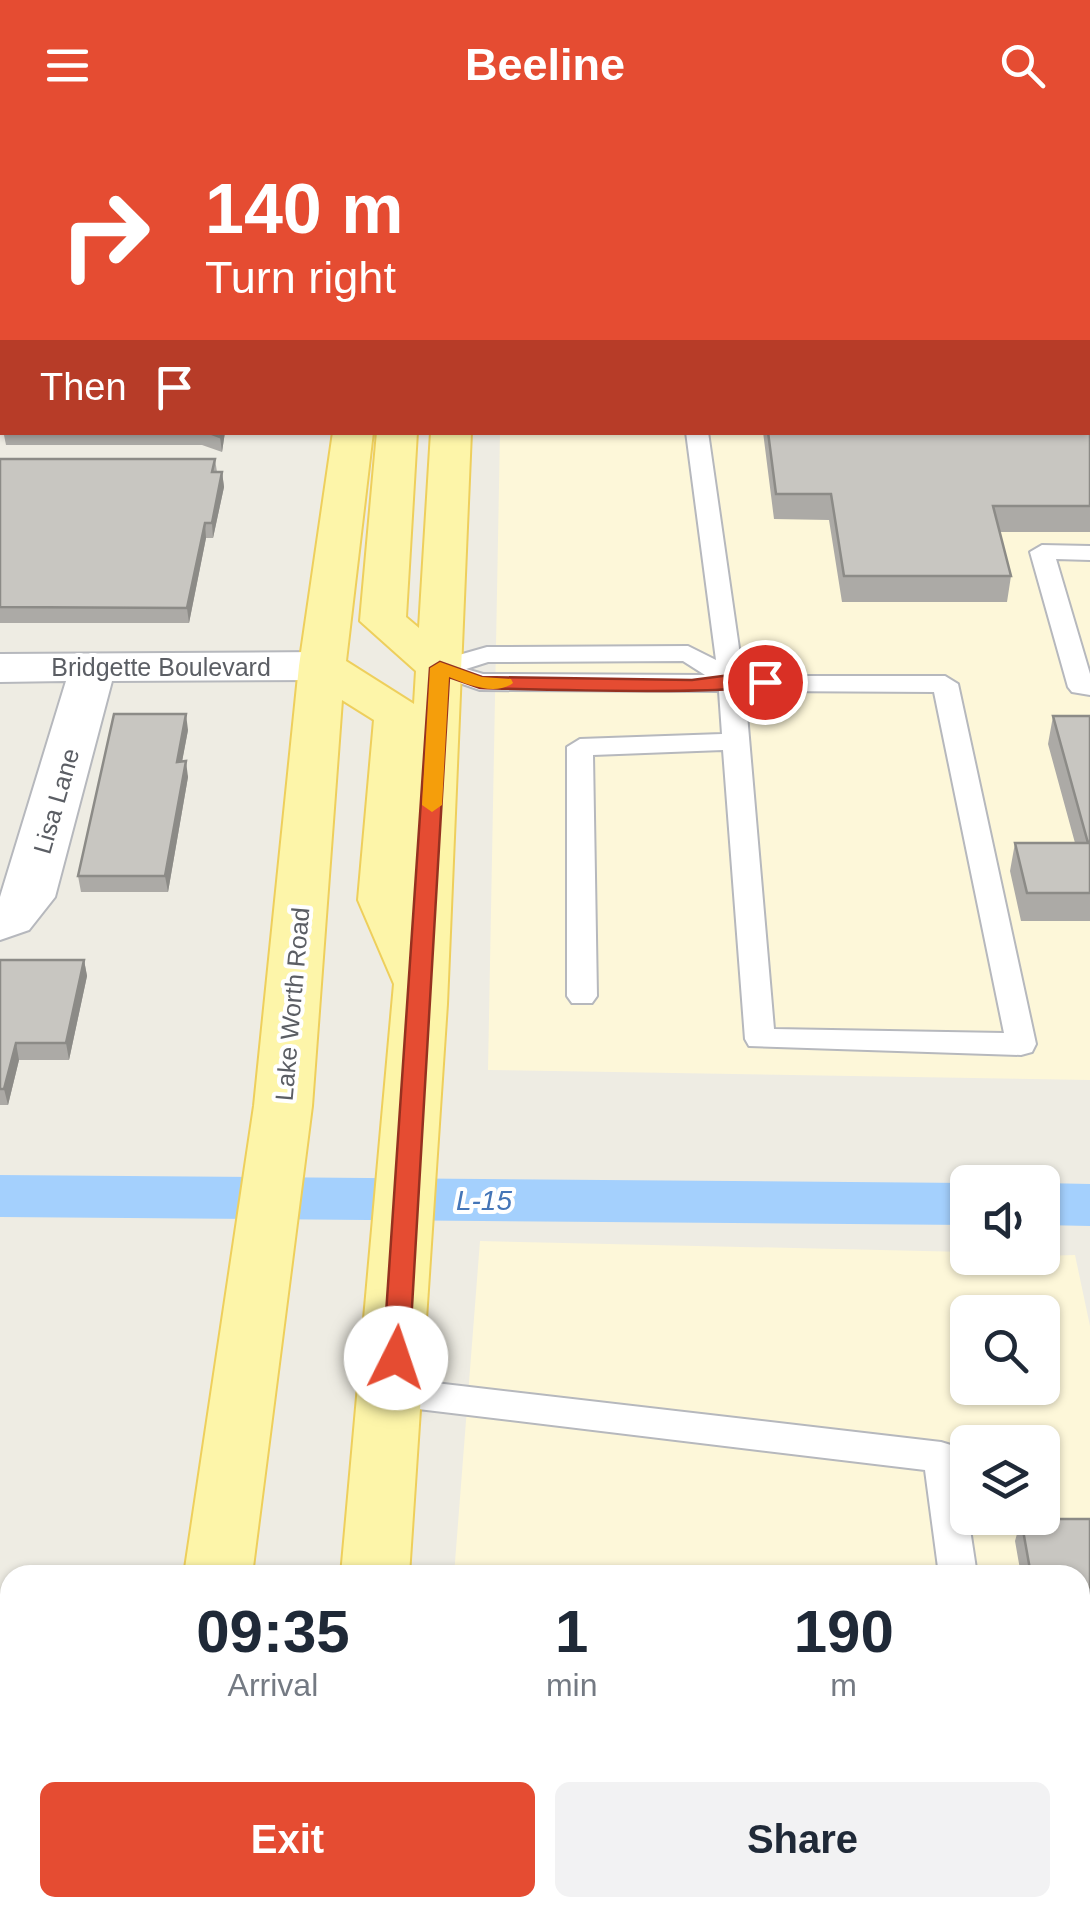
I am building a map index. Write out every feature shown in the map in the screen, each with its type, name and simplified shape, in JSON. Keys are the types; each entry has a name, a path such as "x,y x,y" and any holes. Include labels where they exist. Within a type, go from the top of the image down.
{"main road":[{"name":"Lake Worth Road","path":"219,1565 283,1106 322,666 354,435"},
{"path":"397,435 384,622 440,668"},
{"path":"376,1565 393,1392 422,988 451,435"},
{"path":"322,666 398,716 384,900 422,988"}],"street":[{"name":"Bridgette Boulevard","path":"0,668 322,666"},
{"name":"Lisa Lane","path":"0,923 10,918 29,896 93,667"}],"lane":[{"path":"440,668 480,682 692,686 730,681 945,684 1021,1044 760,1039 730,681 696,435"},
{"path":"1090,553 1042,552 1081,687 1090,687"},
{"path":"582,996 580,746 734,742"},
{"path":"393,1392 941,1457 957,1565"}],"shaded area":[{"path":"500,435 1090,435 1090,1080 488,1070"},
{"path":"480,1241 950,1252 950,1275 1060,1275 1060,1255 1075,1255 1090,1326 1090,1565 455,1565"}],"building":[{"path":"768,435 1090,435 1090,506 993,506 1011,576 844,576 831,494 776,494"},
{"path":"0,459 215,459 212,472 222,472 212,523 205,523 187,608 0,607"},
{"path":"114,714 186,714 177,762 186,761 165,876 78,876"},
{"path":"1053,716 1090,716 1090,893 1027,893 1015,843 1088,843"},
{"path":"0,960 84,960 66,1043 16,1043 4,1089 0,1089"},
{"path":"1060,1519 1090,1519 1090,1565 1029,1565 1024,1535 1060,1535"}],"waterway":[{"name":"L-15","path":"0,1196 950,1204"},
{"name":"L-15","path":"1060,1204 1090,1205"}],"slow traffic":[{"path":"432,805 440,668 480,682 504,683"}],"route":[{"path":"396,1358 440,668 480,682 692,686 765,682"}]}
